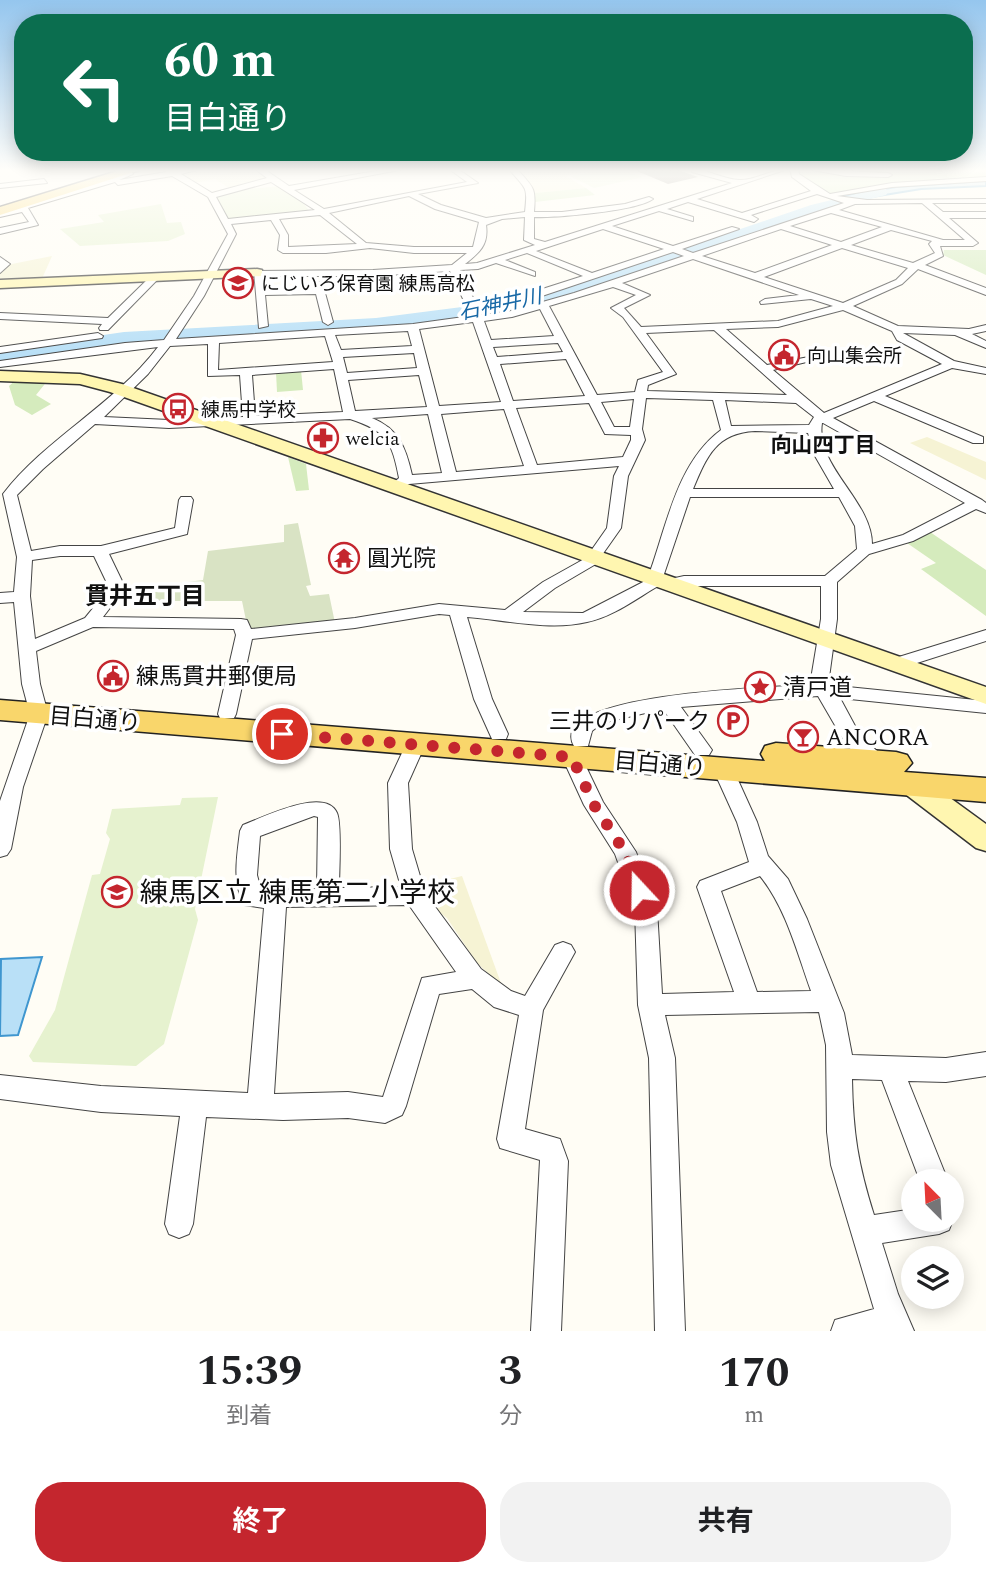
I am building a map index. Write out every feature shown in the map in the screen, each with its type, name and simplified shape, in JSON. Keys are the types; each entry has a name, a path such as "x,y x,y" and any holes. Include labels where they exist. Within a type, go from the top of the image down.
{"main road":[{"name":"目白通り","path":"0,694 37,706 415,745 577,749 713,760 986,790"},
{"name":"目白通り","path":"0,710 37,706 227,714 499,734 577,749"},
{"name":"目白通り","path":"713,760 880,762 986,771"}],"street":[{"path":"0,849 13,788 37,706 27,649 22,596 25,557 9,496 18,485 125,391 172,337 202,295 232,234 231,231"},
{"path":"282,231 283,250 369,246"},
{"path":"346,231 363,245 369,246 525,253 592,276"},
{"path":"454,268 484,240 482,231"},
{"path":"530,231 529,240 548,246"},
{"path":"0,284 156,276 396,271 478,266 593,231"},
{"path":"614,231 869,315 896,329 957,331 986,328"},
{"path":"0,364 262,326 413,327 475,314 730,231"},
{"path":"214,340 212,374 246,372 296,351 328,327 415,316 475,314 544,306 764,231"},
{"path":"796,231 916,266 986,292"},
{"path":"754,277 878,231"},
{"path":"904,231 887,236 938,247 973,243 962,233"},
{"path":"638,330 778,324 842,307 899,282 916,266 940,254 939,240 904,231"},
{"path":"962,233 974,233"},
{"path":"392,248 396,271"},
{"path":"0,260 5,264 0,270"},
{"path":"498,261 532,274"},
{"path":"454,268 475,314 532,469"},
{"path":"257,274 262,326"},
{"path":"96,336 156,276"},
{"path":"509,615 549,585 594,558 614,528 621,476 638,440 636,431 642,383 670,374 627,315 616,308 645,295 612,283"},
{"path":"259,292 319,287 350,415"},
{"path":"765,303 812,297"},
{"path":"544,306 610,431 636,431"},
{"path":"0,316 112,321"},
{"path":"413,327 450,476"},
{"path":"718,328 799,399 818,423 981,506"},
{"path":"896,329 901,338 951,364 986,371"},
{"path":"957,331 986,345"},
{"path":"0,350 96,336 172,337 296,351 340,365 425,371"},
{"path":"486,344 561,339"},
{"path":"340,365 419,349"},
{"path":"493,361 570,355"},
{"path":"765,369 815,357"},
{"path":"660,581 659,571 681,497 712,443 729,430 818,423 873,396 951,364"},
{"path":"246,372 249,418"},
{"path":"0,376 80,379 125,391 401,484 594,558 986,696"},
{"path":"90,420 151,424 350,415 642,394 799,399"},
{"path":"718,396 724,427 729,430"},
{"path":"873,396 978,440"},
{"path":"350,415 381,424 392,433 398,442 401,484"},
{"path":"818,423 828,467 859,518 864,532 864,550"},
{"path":"401,484 450,476 629,461"},
{"path":"0,491 18,485"},
{"path":"685,493 842,493"},
{"path":"25,557 60,551 101,551 182,531 186,500"},
{"path":"244,635 355,623 439,609 542,619 584,618 660,581 829,581 864,550 921,533 981,506"},
{"path":"90,622 116,587 101,551"},
{"path":"829,581 829,619 824,639 822,690 854,741 986,840"},
{"path":"0,598 22,596"},
{"path":"457,610 483,699 499,734"},
{"path":"27,649 90,622 241,624 244,635 227,714"},
{"path":"895,664 986,635"},
{"path":"670,1331 662,1058 650,1005 646,909 625,852 594,805 577,749 583,728 596,718 667,701 822,690 986,707"},
{"path":"667,701 713,760 747,822 763,866 780,885 827,1001 839,1045 840,1132 845,1166 884,1297 897,1327 863,1326 846,1331"},
{"path":"415,745 397,783 401,849 415,896 473,976 503,999 531,1009"},
{"path":"328,898 328,816 323,810 313,808 250,831 246,874 251,899 276,898 328,898 415,896"},
{"path":"749,1002 708,887 763,866"},
{"path":"260,1105 276,898"},
{"path":"546,1331 554,1161 550,1149 510,1139 531,1009 563,952"},
{"path":"0,1087 101,1099 195,1104 348,1105 385,1110 393,1106 430,985 464,981 473,976"},
{"path":"650,1005 827,1001"},
{"path":"841,1067 946,1070 986,1064"},
{"path":"890,1068 929,1169"},
{"path":"179,1224 195,1104"},
{"path":"864,1231 901,1226"}],"shaded area":[{"path":"52,256 41,281 0,282 0,273 7,265"},
{"path":"927,437 986,462 986,480 910,443"},
{"path":"462,876 502,986 477,963 447,918 432,907 421,886"}],"green space":[{"path":"62,231 184,231 185,234 168,241 80,246"},
{"path":"944,250 986,250 986,275 943,255"},
{"path":"301,370 303,390 277,392 276,372"},
{"path":"17,379 48,380 36,395 51,404 32,415 15,405 9,386"},
{"path":"288,457 306,464 309,490 296,491"},
{"path":"298,523 311,585 306,586 310,596 329,594 335,623 248,630 242,601 142,601 148,587 203,580 208,551 284,542 284,525"},
{"path":"930,532 986,570 986,616 921,569 936,563 907,543"},
{"path":"218,797 195,909 198,920 164,1044 136,1066 33,1062 29,1056 55,1010 92,875 100,874 110,839 106,833 112,809 180,805 182,798"}],"water":[{"path":"42,957 18,1035 0,1036 1,959"}],"waterway":[{"name":"石神井川","path":"0,356 124,338 376,324 501,308 605,281 750,231"}],"place":[{"name":"にじいろ保育園 練馬高松","path":"238,283"},
{"name":"向山集会所","path":"784,355"},
{"name":"練馬中学校","path":"178,409"},
{"name":"welcia","path":"323,438"},
{"name":"圓光院","path":"344,558"},
{"name":"練馬貫井郵便局","path":"113,676"},
{"name":"清戸道","path":"760,687"},
{"name":"三井のリパーク","path":"733,721"},
{"name":"ANCORA","path":"803,737"},
{"name":"練馬区立 練馬第二小学校","path":"117,892"}],"district":[{"name":"向山四丁目","path":"823,445"},
{"name":"貫井五丁目","path":"145,596"}],"route":[{"path":"282,734 572,757 594,805 625,852 639,890"}]}
